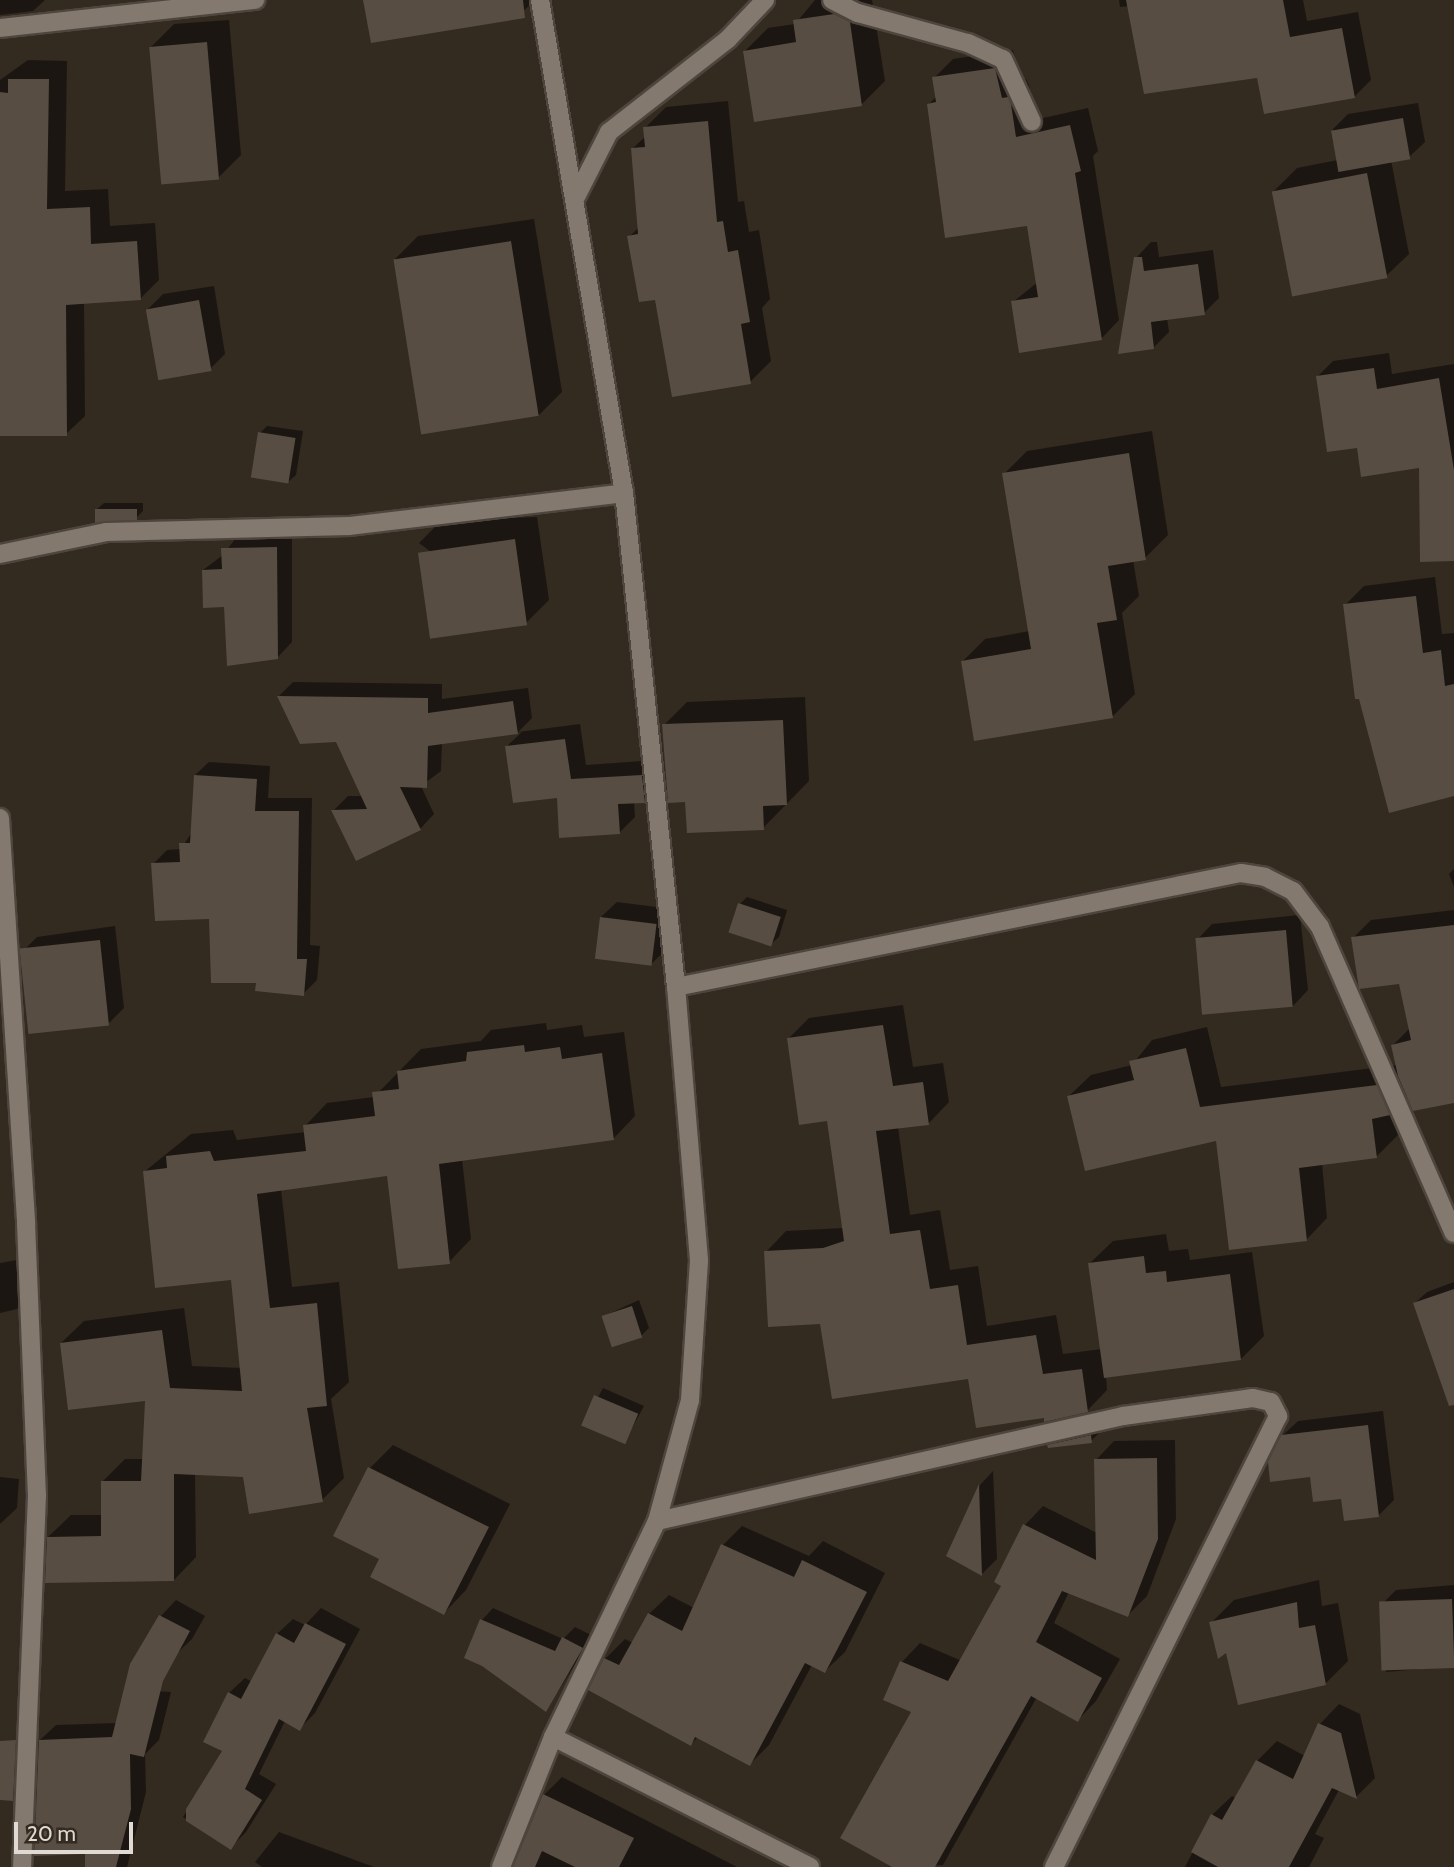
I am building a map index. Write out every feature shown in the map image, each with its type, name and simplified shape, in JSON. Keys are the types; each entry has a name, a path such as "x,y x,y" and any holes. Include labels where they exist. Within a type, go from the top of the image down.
{"street":[{"path":"0,28 141,6 255,0"},
{"path":"501,1867 553,1737 657,1521 690,1400 698,1260 676,987 624,493 576,197 540,0"},
{"path":"576,197 609,132 728,39 765,0"},
{"path":"832,0 858,13 968,43 1003,59 1031,122"},
{"path":"0,554 106,532 349,526 624,493"},
{"path":"0,818 24,1196 37,1494 22,1867"},
{"path":"676,987 1241,873 1265,877 1293,891 1320,927 1454,1233"},
{"path":"657,1521 1123,1416 1253,1398 1271,1402 1278,1416 1054,1867"},
{"path":"553,1737 810,1867"}],"building":[{"path":"363,0 523,0 525,18 371,43"},
{"path":"1126,0 1283,0 1290,37 1342,28 1355,98 1264,114 1257,78 1144,94"},
{"path":"834,14 850,22 862,106 754,122 743,51 796,42 793,20"},
{"path":"207,42 219,179 161,185 149,47"},
{"path":"995,68 1002,98 1008,97 1011,104 1016,137 1070,125 1081,171 1075,173 1102,340 1019,353 1011,301 1038,297 1027,226 945,238 927,104 936,102 932,77"},
{"path":"8,79 49,79 47,209 90,207 91,244 137,241 141,300 66,305 67,436 0,436 0,92 8,93"},
{"path":"1403,118 1410,159 1338,172 1331,131"},
{"path":"708,121 717,222 723,221 728,252 738,250 750,322 741,324 751,384 672,397 655,300 639,302 627,236 638,234 631,148 645,147 643,127"},
{"path":"1367,173 1387,278 1292,297 1272,192"},
{"path":"511,241 539,416 421,434 393,260"},
{"path":"1134,257 1142,257 1144,271 1198,264 1205,315 1151,322 1154,349 1118,354"},
{"path":"199,300 212,371 158,380 146,309"},
{"path":"1374,368 1377,389 1439,378 1454,470 1454,561 1420,562 1419,468 1361,477 1357,448 1327,452 1316,376"},
{"path":"258,432 296,438 288,483 251,477"},
{"path":"1129,453 1146,560 1108,566 1117,620 1097,623 1113,718 974,741 961,661 1031,649 1002,473"},
{"path":"95,509 137,509 137,520 95,523"},
{"path":"515,539 527,625 430,639 418,553"},
{"path":"277,547 278,659 227,666 224,607 203,608 202,570 222,569 221,548"},
{"path":"1416,596 1423,653 1441,650 1445,686 1454,684 1454,796 1389,813 1359,699 1355,699 1343,604"},
{"path":"277,696 428,698 428,713 513,701 518,734 428,746 427,788 400,787 421,830 356,861 331,810 367,809 336,742 300,744"},
{"path":"783,720 787,805 763,806 764,830 687,833 685,802 668,803 662,724"},
{"path":"565,739 571,779 642,775 645,803 618,804 620,834 559,838 557,798 513,803 505,746"},
{"path":"194,775 257,779 255,811 299,811 297,959 307,959 304,996 255,991 256,983 211,983 209,919 155,921 151,863 180,862 179,843 190,843"},
{"path":"738,903 781,917 771,946 728,932"},
{"path":"600,917 657,924 651,966 595,959"},
{"path":"1454,925 1454,1103 1413,1111 1398,1076 1391,1045 1411,1040 1399,984 1359,989 1351,937"},
{"path":"1286,930 1293,1007 1202,1015 1195,938"},
{"path":"100,940 109,1026 28,1034 19,948"},
{"path":"883,1025 893,1086 923,1082 929,1125 876,1131 890,1234 920,1230 930,1289 958,1285 967,1345 1036,1335 1043,1374 1082,1369 1088,1412 1044,1422 1044,1418 976,1428 968,1379 832,1399 820,1324 768,1327 764,1251 823,1248 844,1241 827,1121 799,1125 787,1038"},
{"path":"524,1045 525,1052 560,1047 562,1059 602,1053 614,1140 439,1164 450,1264 398,1269 387,1176 257,1194 270,1308 317,1303 327,1406 307,1408 323,1502 249,1514 243,1477 174,1474 174,1581 45,1583 47,1537 101,1536 101,1481 141,1481 145,1401 68,1410 60,1343 162,1330 170,1388 242,1391 231,1280 155,1288 143,1171 167,1168 166,1156 210,1151 214,1161 306,1151 303,1125 375,1116 372,1092 399,1089 397,1071 466,1061 467,1052"},
{"path":"1186,1048 1200,1107 1377,1085 1390,1115 1372,1119 1377,1158 1299,1168 1307,1241 1229,1250 1216,1141 1085,1171 1067,1096 1134,1080 1129,1061"},
{"path":"1144,1256 1146,1273 1166,1271 1167,1282 1230,1274 1241,1360 1104,1378 1088,1263"},
{"path":"1454,1289 1454,1405 1449,1406 1413,1303"},
{"path":"632,1306 642,1337 612,1347 602,1316"},
{"path":"594,1395 638,1414 625,1444 581,1425"},
{"path":"1368,1425 1379,1517 1344,1521 1341,1499 1313,1502 1310,1477 1270,1482 1268,1462 1281,1435"},
{"path":"1091,1435 1092,1443 1048,1448 1047,1445"},
{"path":"1157,1458 1158,1539 1128,1617 1062,1591 1036,1642 1102,1678 1078,1722 1031,1696 935,1867 892,1867 840,1838 911,1712 883,1700 900,1661 948,1681 1001,1586 994,1582 1023,1524 1096,1560 1094,1459"},
{"path":"368,1467 489,1527 444,1615 370,1577 379,1559 333,1536"},
{"path":"979,1484 982,1576 946,1556"},
{"path":"721,1544 794,1577 802,1560 867,1592 825,1673 805,1663 750,1766 695,1737 691,1746 588,1690 604,1658 619,1665 648,1613 682,1631"},
{"path":"1452,1599 1454,1668 1381,1671 1379,1602"},
{"path":"1297,1602 1299,1628 1315,1625 1326,1685 1238,1705 1226,1653 1218,1659 1209,1622"},
{"path":"159,1615 190,1631 163,1681 144,1757 130,1754 131,1809 116,1867 85,1867 85,1854 34,1856 39,1740 112,1737 130,1664"},
{"path":"480,1619 555,1651 562,1637 583,1648 546,1712 482,1666 464,1658"},
{"path":"305,1623 346,1644 300,1731 279,1719 245,1789 262,1800 231,1850 186,1821 186,1809 222,1751 203,1742 228,1692 241,1699 276,1633 294,1643"},
{"path":"1318,1723 1341,1733 1357,1799 1332,1788 1289,1867 1218,1867 1191,1852 1211,1814 1222,1820 1256,1760 1293,1779"},
{"path":"16,1740 13,1801 0,1800 0,1741"},
{"path":"543,1794 634,1838 619,1867 575,1867 542,1851 535,1867 513,1867"}]}
